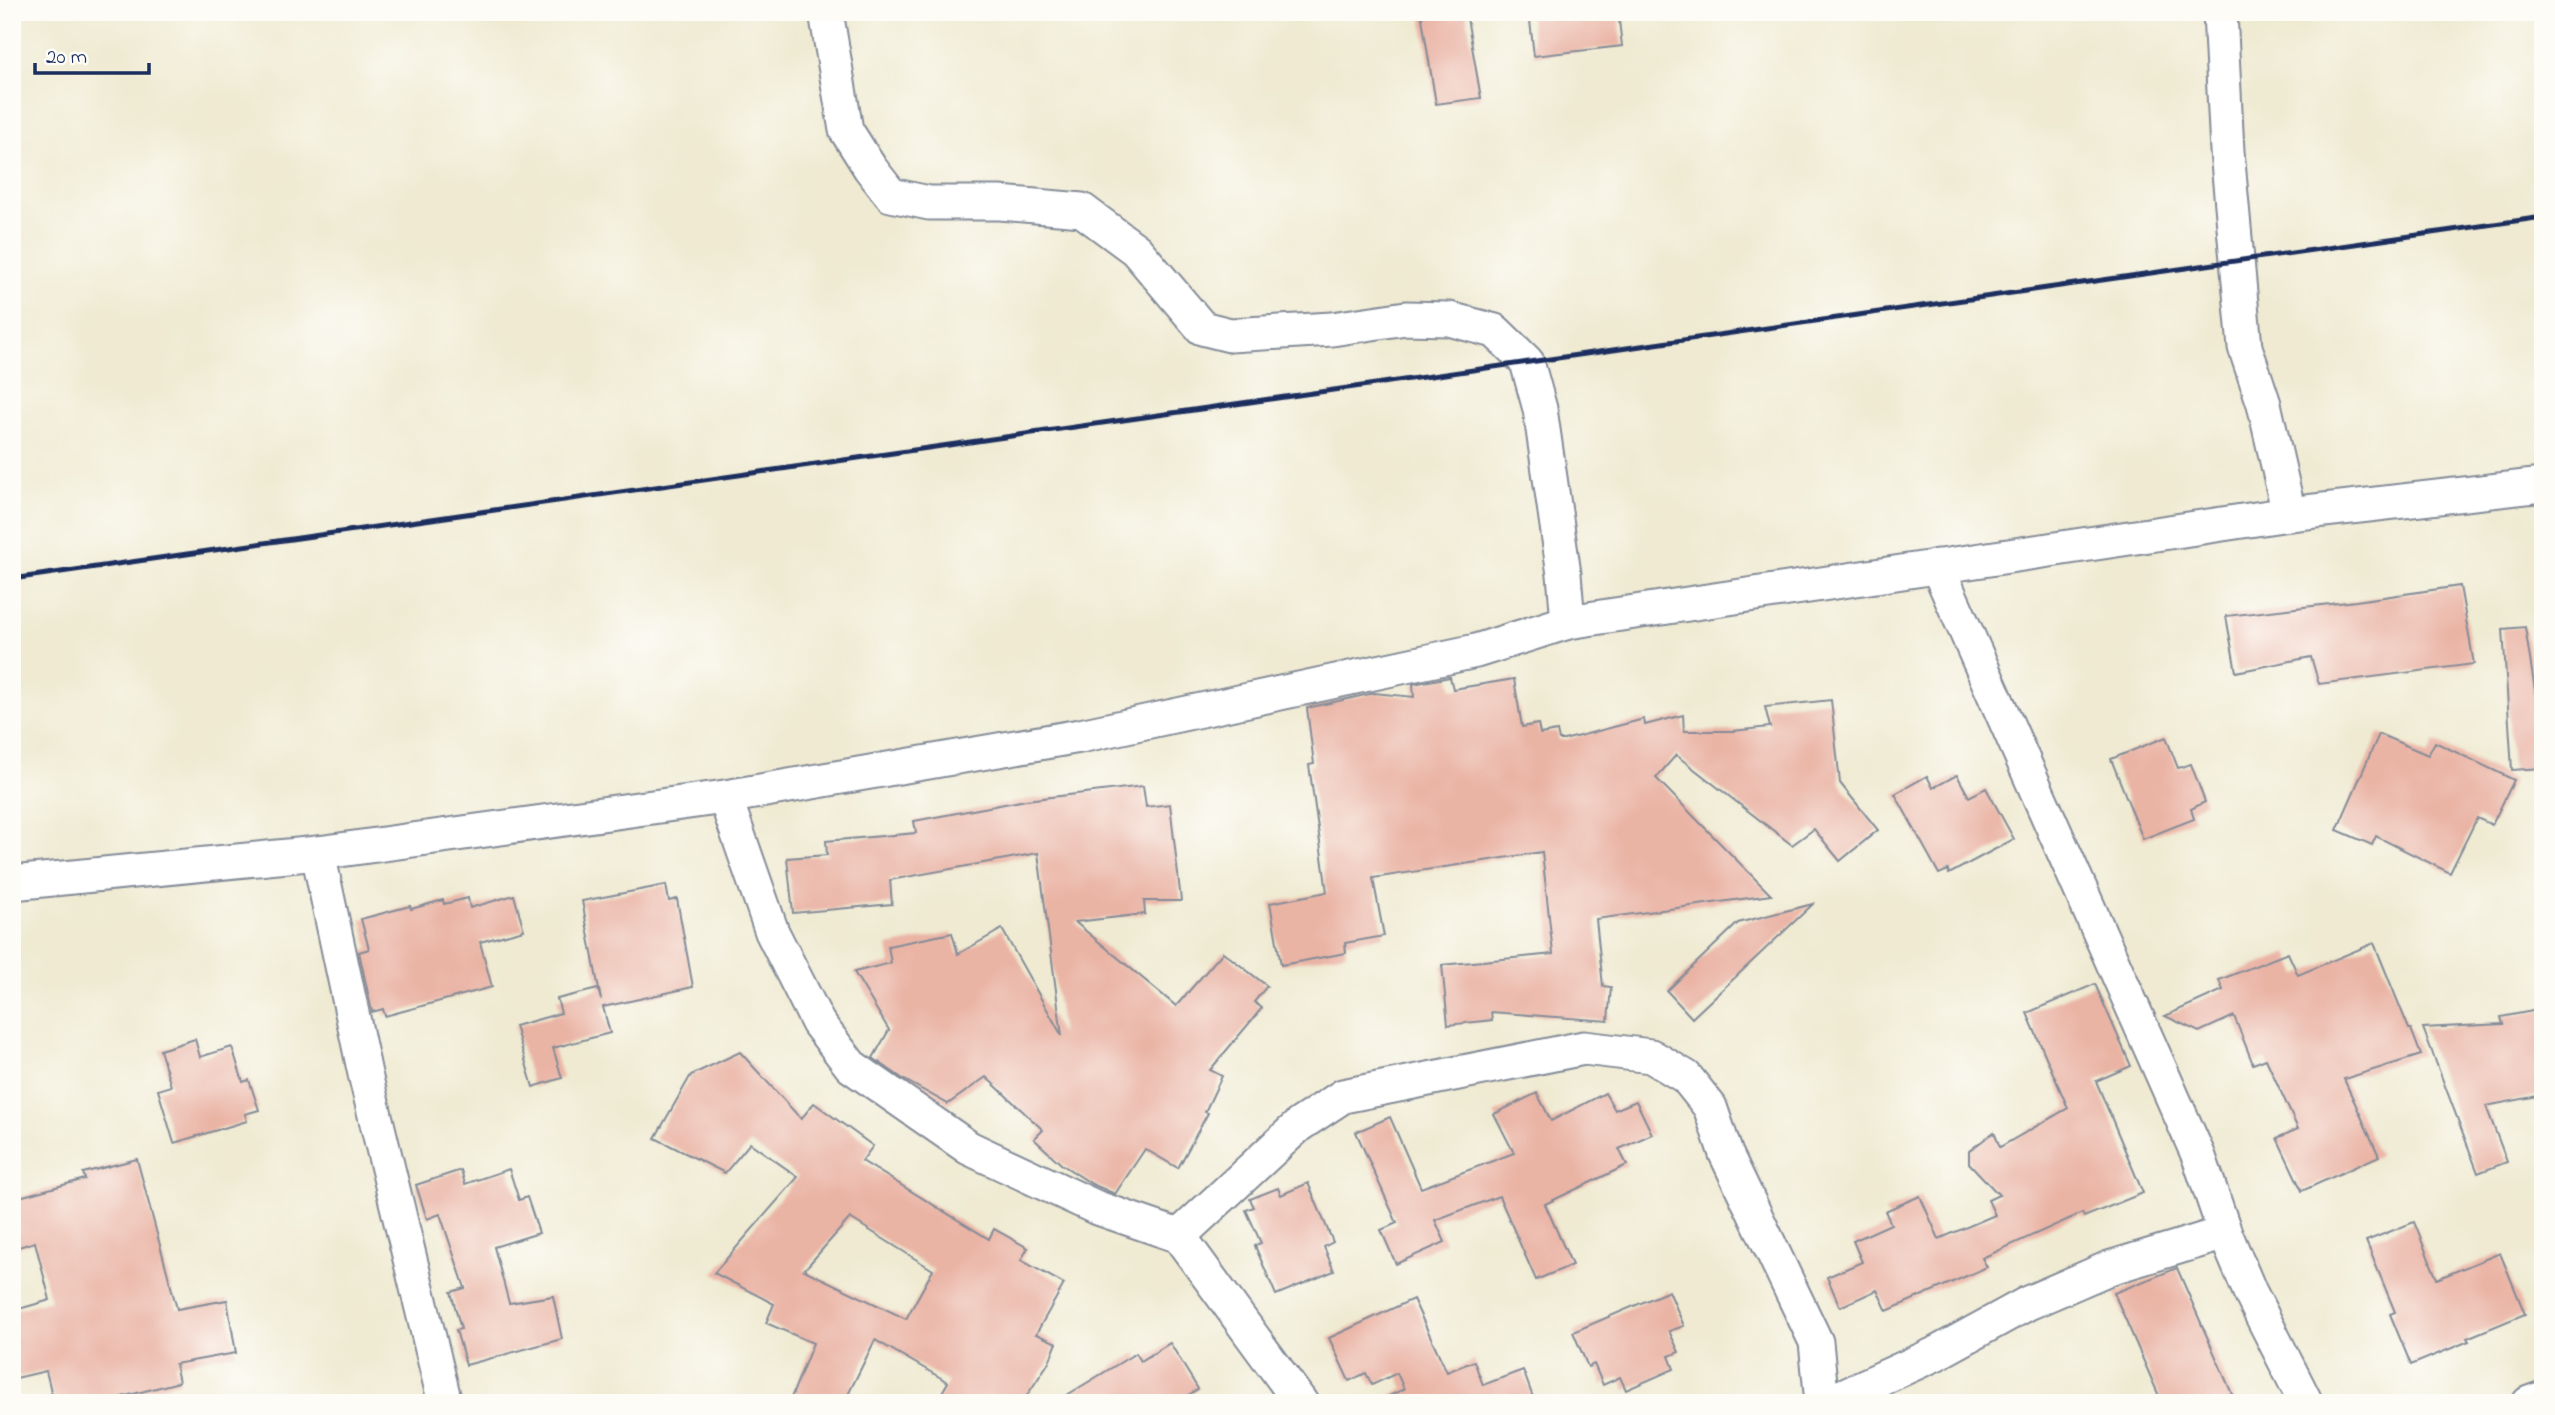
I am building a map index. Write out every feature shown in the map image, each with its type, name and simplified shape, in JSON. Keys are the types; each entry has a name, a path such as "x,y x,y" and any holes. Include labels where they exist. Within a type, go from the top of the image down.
{"street":[{"path":"826,12 846,130 891,195 929,203 1000,204 1082,210 1136,250 1202,327 1230,335 1332,329 1406,318 1449,319 1495,331 1527,362 1540,409 1564,574 1568,622"},
{"path":"2220,12 2227,151 2245,347 2264,404 2289,514"},
{"path":"12,883 318,853 725,797 1080,736 1476,651 1568,622 2289,514 2543,485"},
{"path":"1937,566 2199,1157 2225,1233 2250,1292 2306,1403"},
{"path":"725,797 772,932 818,1023 851,1066 969,1148 1095,1207 1179,1236 1301,1403"},
{"path":"318,853 365,1074 445,1403"},
{"path":"1179,1236 1299,1125 1343,1096 1584,1048 1651,1056 1686,1077 1710,1107 1726,1154 1816,1342 1824,1403 1935,1354 2028,1303 2109,1268 2225,1233"},
{"path":"2529,1403 2543,1398"}],"building":[{"path":"1421,12 1466,12 1481,98 1436,104"},
{"path":"1529,12 1618,12 1622,46 1534,56"},
{"path":"2460,586 2474,664 2319,684 2311,657 2236,672 2226,616"},
{"path":"2525,627 2538,710 2543,710 2543,768 2512,770 2503,629"},
{"path":"1450,677 1453,689 1514,679 1522,727 1538,724 1540,734 1557,731 1559,740 1644,719 1645,725 1683,715 1684,731 1733,731 1770,727 1765,707 1831,700 1840,783 1878,830 1840,861 1814,829 1792,845 1676,755 1656,778 1771,895 1596,919 1603,986 1611,987 1608,1021 1491,1012 1492,1020 1448,1025 1442,965 1553,954 1542,852 1373,878 1384,936 1345,943 1346,953 1281,965 1270,903 1327,892 1309,765 1314,764 1307,708 1374,693 1414,697 1413,684"},
{"path":"2379,734 2428,755 2435,742 2514,780 2492,825 2477,818 2450,873 2376,836 2372,845 2337,830"},
{"path":"2166,737 2178,768 2191,764 2205,802 2191,809 2194,819 2143,839 2111,759"},
{"path":"1957,775 1969,797 1986,788 2014,839 1949,874 1948,870 1939,874 1895,794 1927,776 1933,788"},
{"path":"1143,786 1146,807 1170,804 1181,901 1144,901 1145,914 1075,922 1176,1006 1223,952 1267,986 1254,1002 1262,1008 1210,1070 1222,1076 1205,1112 1208,1113 1178,1168 1145,1149 1115,1194 1092,1184 1061,1164 1034,1139 1043,1130 986,1077 948,1104 903,1079 873,1058 889,1030 854,972 891,963 888,946 952,933 958,954 1002,929 1062,1036 1038,853 890,880 892,904 793,913 787,858 827,855 826,841 916,833 914,821 1026,800"},
{"path":"666,885 669,901 677,899 693,987 603,1007 610,1033 553,1048 562,1078 533,1087 515,1026 561,1013 557,999 598,989 601,1000 582,901"},
{"path":"514,895 524,930 480,942 492,987 385,1016 383,1009 372,1012 359,952 369,949 361,919 443,900 444,904 468,898 470,908"},
{"path":"1813,904 1692,1018 1667,991 1738,923"},
{"path":"2374,943 2421,1055 2344,1079 2379,1156 2302,1191 2277,1138 2298,1129 2266,1059 2253,1064 2234,1016 2199,1032 2165,1016 2223,990 2219,980 2288,953 2298,975"},
{"path":"2095,984 2131,1066 2096,1081 2143,1193 2084,1217 2082,1213 1982,1258 1987,1267 1887,1311 1877,1290 1840,1307 1827,1277 1862,1262 1853,1241 1891,1224 1885,1211 1920,1196 1939,1239 1995,1215 1988,1200 1999,1195 1969,1163 1969,1151 1994,1132 2000,1147 2068,1108 2027,1013"},
{"path":"2543,1009 2543,1095 2486,1106 2507,1162 2478,1173 2423,1028 2503,1024 2501,1017"},
{"path":"195,1039 200,1057 232,1047 243,1082 249,1080 259,1110 245,1114 247,1121 174,1143 158,1090 171,1086 160,1050"},
{"path":"740,1052 801,1119 814,1103 873,1146 862,1161 989,1239 994,1229 1028,1248 1021,1260 1064,1284 1036,1334 1057,1343 1049,1362 1022,1403 936,1403 948,1382 875,1340 844,1403 789,1403 813,1343 766,1323 774,1304 714,1273 798,1177 750,1143 725,1173 655,1138 691,1075","holes":["850,1218 933,1270 906,1319 804,1270"]},
{"path":"1537,1093 1551,1121 1605,1093 1615,1110 1636,1101 1652,1134 1619,1149 1627,1165 1545,1204 1572,1265 1536,1280 1499,1196 1435,1220 1445,1242 1396,1264 1381,1230 1397,1223 1356,1132 1390,1117 1421,1188 1514,1153 1494,1114"},
{"path":"137,1159 177,1309 227,1300 236,1353 175,1364 179,1382 99,1403 54,1403 46,1371 12,1379 12,1311 50,1300 35,1242 12,1249 12,1199 85,1179 83,1173"},
{"path":"509,1169 519,1200 527,1197 539,1233 494,1247 509,1303 553,1296 562,1339 466,1365 456,1330 461,1329 451,1292 465,1288 440,1214 427,1219 416,1185 461,1170 465,1184"},
{"path":"1308,1183 1333,1242 1324,1247 1334,1271 1276,1295 1255,1246 1261,1243 1246,1210 1254,1207 1250,1199 1278,1188 1281,1195"},
{"path":"2414,1222 2437,1279 2500,1253 2525,1314 2411,1365 2390,1314 2395,1312 2366,1241"},
{"path":"2177,1268 2236,1403 2162,1403 2114,1293"},
{"path":"1669,1291 1684,1326 1669,1331 1679,1352 1669,1356 1674,1369 1626,1390 1620,1377 1603,1385 1594,1364 1588,1367 1573,1332"},
{"path":"1413,1299 1447,1372 1474,1361 1483,1385 1523,1370 1535,1403 1374,1403 1404,1389 1397,1373 1372,1385 1366,1373 1349,1381 1329,1338"},
{"path":"1170,1343 1198,1389 1175,1403 1054,1403 1136,1353 1141,1361"}],"railway":[{"path":"12,579 2543,217"}]}
